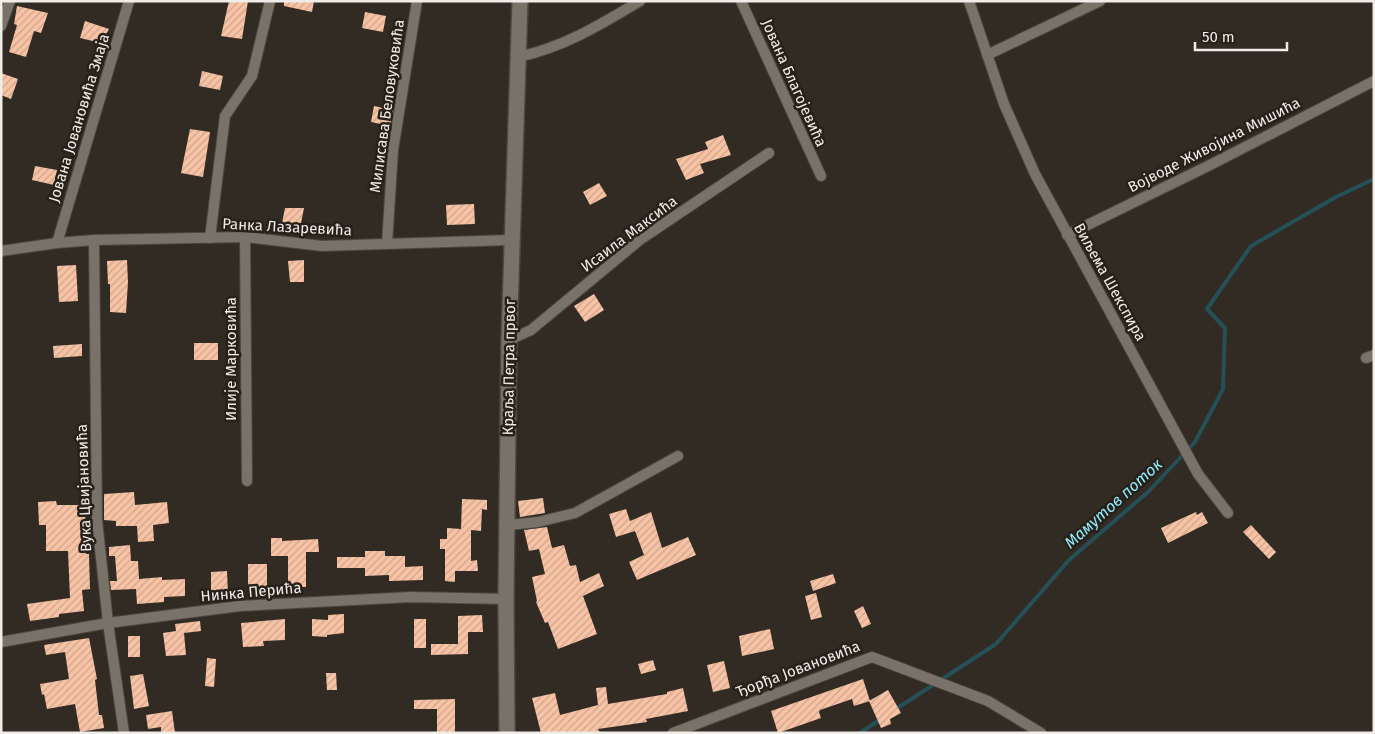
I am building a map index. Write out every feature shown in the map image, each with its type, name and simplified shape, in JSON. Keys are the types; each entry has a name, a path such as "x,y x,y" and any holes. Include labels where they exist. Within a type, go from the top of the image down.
{"street":[{"path":"1,26 10,1"},
{"name":"Јована Јовановића Змаја","path":"57,243 129,1"},
{"path":"210,238 225,116 252,76 270,1"},
{"name":"Милисава Беловуковића","path":"387,244 393,150 417,1"},
{"name":"Краља Петра првог","path":"507,733 506,599 509,340 520,1"},
{"path":"518,57 552,47 586,33 640,1"},
{"name":"Јована Благојевића","path":"741,1 820,176"},
{"name":"Виљема Шекспира","path":"969,1 1004,104 1035,174 1198,474 1228,513"},
{"path":"988,55 1100,1"},
{"name":"Војводе Живојина Мишића","path":"1067,235 1210,165 1374,80"},
{"name":"Исаила Максића","path":"509,340 530,330 641,239 769,153"},
{"name":"Ранка Лазаревића","path":"1,251 94,240 245,237 322,246 512,240"},
{"name":"Илије Марковића","path":"245,237 247,481"},
{"name":"Вука Цвијановића","path":"94,240 97,520 108,623 124,733"},
{"path":"507,525 538,522 575,513 678,456"},
{"name":"Нинка Перића","path":"1,642 108,623 240,606 411,597 506,599"},
{"name":"Ђорђа Јовановића","path":"673,733 872,657 988,701 1041,733"}],"building":[{"path":"229,1 248,1 242,39 221,36"},
{"path":"284,1 314,1 312,12 284,6"},
{"path":"17,6 48,13 41,33 34,31 26,57 9,52 17,25 14,24"},
{"path":"365,12 386,16 383,32 362,28"},
{"path":"85,21 109,29 101,43 80,38"},
{"path":"202,71 223,76 220,90 199,86"},
{"path":"1,73 18,79 11,99 1,95"},
{"path":"374,106 393,110 390,126 371,122"},
{"path":"190,129 210,132 203,177 181,173"},
{"path":"723,135 731,155 700,164 704,173 686,180 676,159 708,149 705,142"},
{"path":"35,166 57,170 54,185 32,180"},
{"path":"599,183 607,196 590,205 583,192"},
{"path":"474,204 475,224 447,225 446,205"},
{"path":"285,208 304,208 300,228 281,228"},
{"path":"127,260 126,313 110,312 110,284 108,284 107,261"},
{"path":"304,260 304,282 290,282 288,261"},
{"path":"76,265 78,301 59,302 57,266"},
{"path":"594,294 604,310 585,322 574,306"},
{"path":"194,343 218,343 218,360 194,360"},
{"path":"82,344 82,356 54,358 53,346"},
{"path":"134,492 135,505 167,502 169,523 153,525 154,541 138,542 137,526 116,526 116,521 104,520 104,494"},
{"path":"543,498 545,513 520,517 518,501"},
{"path":"462,499 487,500 487,510 482,509 481,531 471,530 471,561 477,560 478,571 455,571 455,582 445,581 445,549 440,549 440,539 447,539 447,528 461,529"},
{"path":"56,501 57,505 85,505 86,554 89,554 90,589 82,590 84,611 59,614 59,617 30,621 27,604 70,598 68,551 46,551 46,525 39,525 38,502"},
{"path":"626,509 630,521 651,512 662,548 688,537 696,555 637,580 629,562 644,555 635,531 616,537 609,514"},
{"path":"1196,512 1197,515 1202,512 1208,523 1168,543 1161,528"},
{"path":"1251,525 1276,552 1269,559 1243,532"},
{"path":"547,527 552,548 564,545 570,566 576,565 580,582 599,573 604,586 583,596 597,634 558,649 548,622 545,623 536,602 532,577 545,574 539,549 529,551 524,530"},
{"path":"271,538 282,538 282,541 318,539 319,552 306,552 306,587 288,587 288,556 271,556"},
{"path":"130,545 131,561 138,561 139,579 162,577 162,580 185,579 185,596 164,597 164,602 137,604 136,589 111,590 110,581 117,581 115,556 109,556 109,547"},
{"path":"365,551 385,551 385,556 405,556 405,567 423,566 423,580 389,581 389,575 365,576 365,568 337,568 337,557 365,557"},
{"path":"248,564 267,564 267,598 248,598"},
{"path":"227,571 228,594 211,594 211,572"},
{"path":"833,574 836,583 813,591 810,581"},
{"path":"816,593 822,617 811,620 805,596"},
{"path":"863,606 871,624 862,628 854,611"},
{"path":"344,614 344,633 327,635 327,637 312,636 312,619 328,620 328,615"},
{"path":"482,615 483,632 468,632 468,654 431,655 431,644 458,644 458,616"},
{"path":"285,619 285,640 263,641 264,646 243,647 241,623"},
{"path":"414,619 426,619 426,648 414,648"},
{"path":"200,621 201,631 184,633 186,655 166,656 163,633 176,631 175,624"},
{"path":"770,629 774,649 742,656 739,636"},
{"path":"128,636 140,636 140,657 128,657"},
{"path":"89,638 97,679 95,680 99,715 102,715 104,728 80,732 75,704 47,709 40,684 69,679 65,652 46,655 44,645"},
{"path":"207,658 216,659 214,687 205,686"},
{"path":"653,660 656,670 641,674 638,664"},
{"path":"724,661 730,688 713,692 707,665"},
{"path":"326,673 336,673 337,690 327,690"},
{"path":"143,674 149,706 134,709 130,676"},
{"path":"863,679 870,701 854,706 852,699 820,710 821,718 778,733 771,711"},
{"path":"606,687 608,704 667,694 667,692 683,688 688,711 646,719 647,722 598,729 600,733 541,733 532,698 555,693 560,715 598,705 596,688"},
{"path":"888,690 901,713 890,719 891,724 881,728 869,701"},
{"path":"455,699 455,733 437,733 437,709 414,709 414,700"},
{"path":"172,711 175,733 161,733 161,727 148,729 146,715"}],"waterway":[{"name":"Мамутов поток","path":"896,709 996,644 1069,560 1148,492 1195,442 1223,389 1225,328 1207,309 1251,246 1336,197 1374,179"},
{"name":"Мамутов поток","path":"860,733 881,719"}]}
